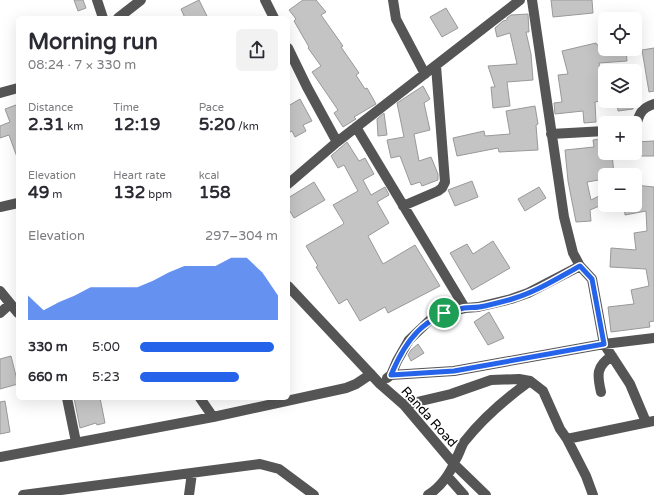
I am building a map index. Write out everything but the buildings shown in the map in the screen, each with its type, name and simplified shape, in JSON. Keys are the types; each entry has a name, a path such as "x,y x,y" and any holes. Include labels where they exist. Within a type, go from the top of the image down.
{"street":[{"path":"97,0 102,16"},
{"path":"121,16 141,0"},
{"path":"265,0 273,16"},
{"path":"393,0 396,19 425,74"},
{"path":"290,182 337,142 436,66 506,4 520,0"},
{"path":"532,0 564,217 573,253 580,266 592,279 604,344 630,384 650,422 567,439"},
{"path":"290,52 337,142"},
{"path":"403,206 438,191 442,188 445,182 436,66"},
{"path":"0,93 16,89"},
{"path":"639,116 640,113 648,106 654,104"},
{"path":"356,127 465,308"},
{"path":"552,134 598,131"},
{"path":"0,207 16,203"},
{"path":"380,384 391,375 408,340 421,327 444,313 511,299 528,293 580,266"},
{"name":"Randa Road","path":"290,288 380,384 404,405 454,464 486,495"},
{"path":"0,291 16,311"},
{"path":"0,313 10,304"},
{"path":"391,375 454,371 604,344 654,338"},
{"path":"601,392 598,382 599,371 603,361 612,356"},
{"path":"0,457 213,417 346,388 356,384 371,374"},
{"path":"404,405 451,394 491,380 519,379 530,382 543,391 560,429 567,439 586,476 593,495"},
{"path":"428,495 436,490 448,477 464,443 484,419 511,395 530,382"},
{"path":"67,400 76,442"},
{"path":"201,400 213,417"},
{"path":"23,495 260,464 269,465 279,469 314,495"},
{"path":"189,495 192,473"},
{"path":"448,477 464,495"}],"route":[{"path":"580,266 592,279 604,344 454,371 391,375 408,340 430,320 444,313 511,299 528,293 580,266"}]}
